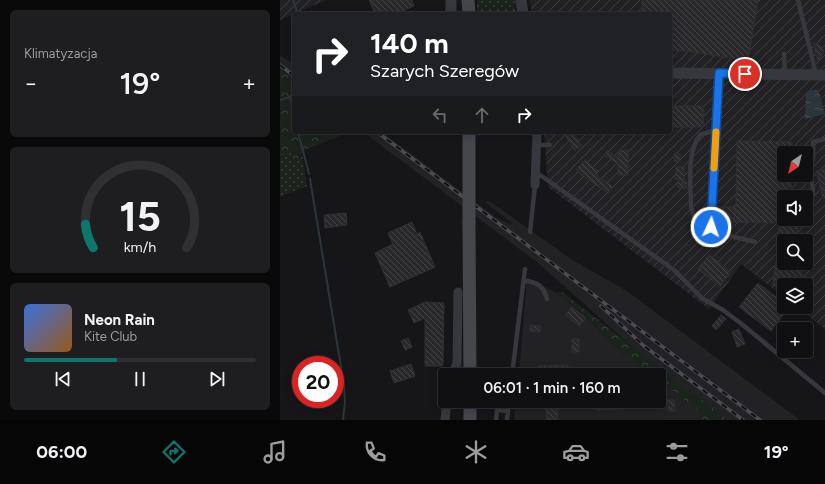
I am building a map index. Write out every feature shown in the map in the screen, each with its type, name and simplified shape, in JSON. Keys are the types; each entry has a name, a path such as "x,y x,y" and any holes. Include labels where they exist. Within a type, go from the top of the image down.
{"main road":[{"path":"468,0 468,12"},
{"path":"469,134 470,368"},
{"path":"470,408 470,420"}],"street":[{"path":"450,0 450,12"},
{"path":"521,0 523,12"},
{"path":"672,73 821,75"},
{"path":"535,185 537,134"},
{"path":"455,368 457,364 458,292"},
{"path":"445,420 446,408"}],"lane":[{"path":"798,0 821,75"},
{"path":"784,54 785,74"},
{"path":"711,227 719,73"},
{"path":"716,130 700,134 695,141 692,152 691,207 693,215 726,235 755,242"},
{"path":"813,190 809,176 813,158 813,142 825,139"},
{"path":"537,145 550,145"},
{"path":"536,172 575,197 674,270 702,298 743,324 825,393"},
{"path":"530,232 535,185"},
{"path":"513,368 525,269"},
{"path":"524,281 532,281 542,286 547,299"},
{"path":"507,420 508,408"},
{"path":"496,420 497,410 508,411"}],"shaded area":[{"path":"280,0 326,0 298,12 292,12 292,15 280,20"},
{"path":"530,0 825,0 825,329 806,314 813,314 813,278 777,278 777,292 741,264 709,309 548,187 544,134 672,134 672,12 532,12"},
{"path":"280,55 292,64 292,78 280,69"},
{"path":"366,134 385,134 497,218 511,225 512,223 486,203 488,200 574,261 627,291 800,420 727,420 666,373 666,368 659,368 636,350 538,263"},
{"path":"527,278 557,293 586,317 622,353 642,368 520,368"},
{"path":"666,386 700,411 702,420 514,420 515,408 666,408"}],"green space":[{"path":"477,0 516,0 515,12 477,12"},
{"path":"280,69 292,78 292,134 345,134 305,150 296,161 291,152 288,154 280,154"},
{"path":"291,151 296,161 302,155 307,186 280,197 280,154"},
{"path":"562,292 661,368 641,368 612,343 588,318 557,293"},
{"path":"666,372 728,420 702,420 700,411 666,386"}],"water":[{"path":"818,89 825,114 805,119 806,92"}],"building":[{"path":"369,0 412,0 414,6 400,12 374,12"},
{"path":"642,0 758,0 748,61 687,51 672,50 672,12 642,12"},
{"path":"813,43 821,46 824,51 818,63"},
{"path":"672,106 704,106 703,127 672,127"},
{"path":"573,134 581,146 575,150 565,135"},
{"path":"737,141 792,142 792,146 777,146 777,182 792,182 791,190 777,190 777,223 726,222 726,215 717,215 717,207 736,207"},
{"path":"608,150 618,158 618,151 628,150 628,165 630,166 628,166 628,175 618,175 618,164 604,155"},
{"path":"674,153 680,154 680,162 674,161"},
{"path":"585,160 598,171 595,174 613,187 608,193 582,176 576,170"},
{"path":"676,167 684,167 684,182 686,182 687,188 678,188 678,180 675,179"},
{"path":"825,169 825,198 823,198 816,171"},
{"path":"346,213 347,225 325,228 324,215"},
{"path":"412,222 417,234 420,232 435,267 390,287 375,253 393,244 388,233"},
{"path":"779,226 798,226 797,234 779,234"},
{"path":"709,255 731,272 720,286 698,269"},
{"path":"775,263 777,263 777,270 802,270 801,278 777,278 777,286 773,286"},
{"path":"758,283 777,298 777,314 784,314 771,331 739,307"},
{"path":"425,302 444,303 442,366 425,366 425,318 414,323 408,310"},
{"path":"572,307 586,318 579,326 565,315"},
{"path":"721,315 726,319 716,330 712,326"},
{"path":"530,325 540,326 540,332 530,331"},
{"path":"739,329 745,344 737,347 732,332"},
{"path":"408,338 412,347 405,350 401,341"},
{"path":"572,339 579,339 579,352 572,352"},
{"path":"411,364 415,376 394,383 390,371"},
{"path":"568,365 568,368 538,368 538,366"},
{"path":"667,400 674,400 675,411 669,411"},
{"path":"557,408 558,420 547,420 546,409"},
{"path":"597,408 617,408 617,409 597,410"}],"waterway":[{"path":"293,0 297,11"},
{"path":"292,94 290,97 292,106"},
{"path":"280,100 290,97"},
{"path":"299,134 309,174"},
{"path":"310,179 344,385 345,402 343,420"}],"railway":[{"path":"280,65 292,74"},
{"path":"380,134 760,420"},
{"path":"601,306 644,346 743,420"}],"slow traffic":[{"path":"714,168 716,132"}],"route":[{"path":"711,227 719,73 745,74"}]}
